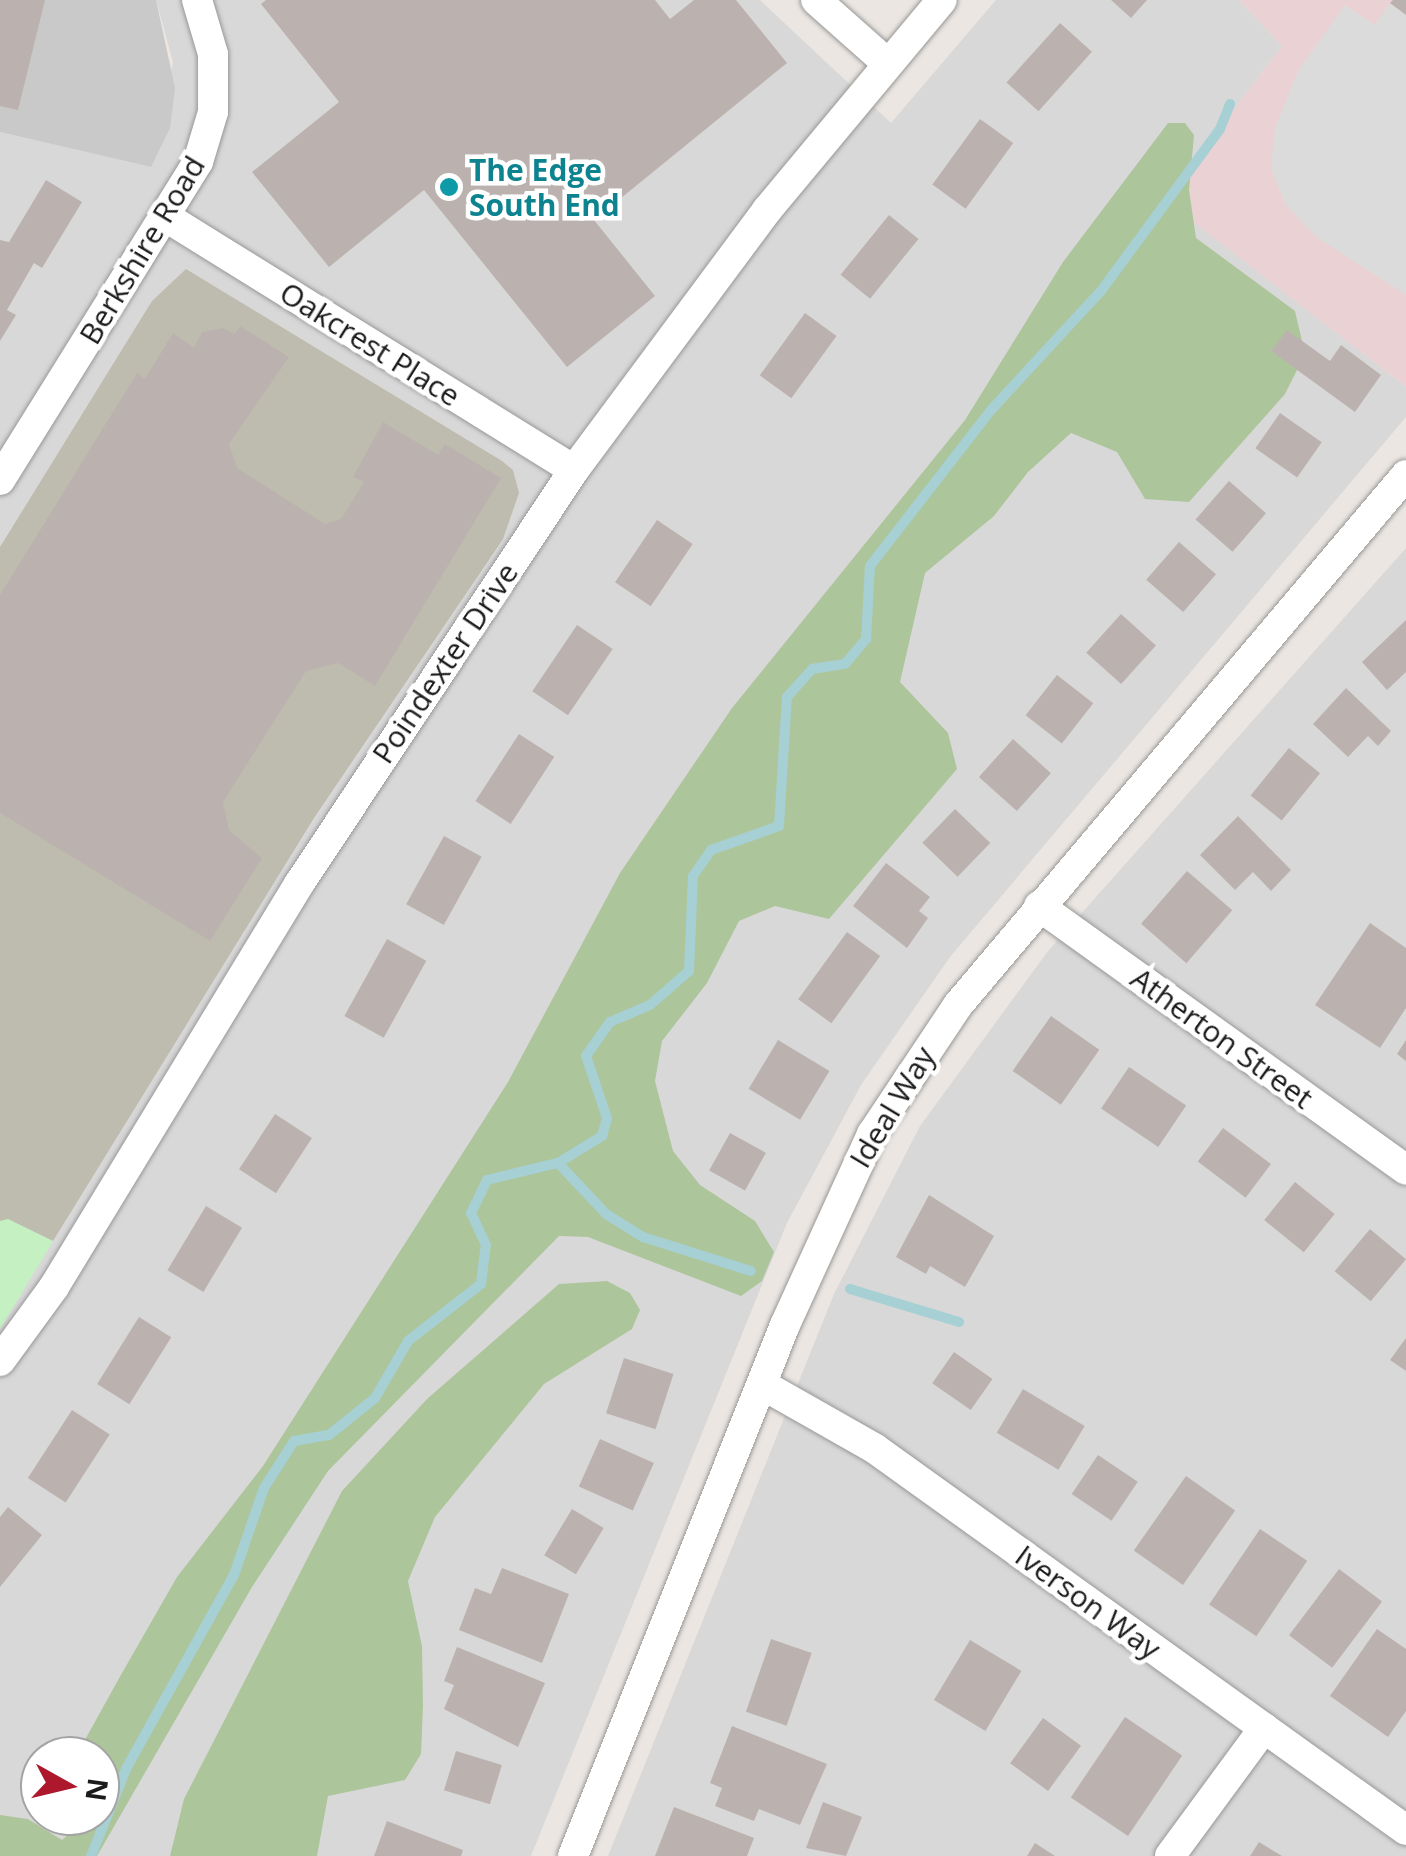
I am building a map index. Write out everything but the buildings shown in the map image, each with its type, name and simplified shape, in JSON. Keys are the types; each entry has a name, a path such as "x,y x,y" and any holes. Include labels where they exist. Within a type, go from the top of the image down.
{"street":[{"name":"Berkshire Road","path":"0,480 198,162 213,112 212,54 197,0"},
{"path":"816,0 887,63"},
{"name":"Poindexter Drive","path":"0,1362 54,1288 310,868 574,470 767,210 942,0"},
{"name":"Oakcrest Place","path":"166,216 574,470"},
{"name":"Ideal Way","path":"572,1856 763,1385 872,1134 958,1005 1038,906 1406,475"},
{"name":"Atherton Street","path":"1038,906 1406,1170"},
{"name":"Iverson Way","path":"763,1385 874,1448 1406,1830"},
{"path":"1170,1856 1264,1728"}],"shaded area":[{"path":"0,0 156,0 175,88 170,128 151,167 0,132"},
{"path":"156,0 760,0 891,123 996,0 1239,0 1282,46 1166,200 1406,387 1406,417 950,957 861,1085 787,1223 531,1856 0,1856 0,132 151,167 173,62"},
{"path":"1239,0 1406,0 1406,387 1165,200 1282,46"},
{"path":"1390,3 1406,15 1406,295 1315,236 1286,205 1271,169 1275,128 1298,71 1345,5 1375,25"},
{"path":"186,269 502,461 513,470 519,493 503,539 314,818 53,1241 0,1221 0,547 152,301"},
{"path":"1406,548 1406,1856 608,1856 834,1294 920,1126 1048,951"}],"green space":[{"path":"1168,123 1185,123 1194,135 1189,190 1196,238 1295,311 1305,354 1285,394 1189,502 1145,499 1117,452 1071,433 1028,472 994,516 925,573 900,682 948,733 957,769 829,919 775,906 739,921 707,983 662,1041 655,1081 673,1151 700,1185 755,1221 774,1252 762,1281 741,1296 588,1237 559,1236 328,1471 252,1587 120,1816 120,1736 87,1736 177,1577 263,1466 508,1082 620,873 732,708 965,420 1063,262"},
{"path":"8,1219 53,1241 0,1329 0,1221"},
{"path":"607,1281 630,1293 640,1310 632,1329 544,1384 435,1517 408,1581 422,1646 423,1706 421,1754 405,1780 328,1796 317,1856 170,1856 184,1799 342,1491 427,1399 559,1284"},
{"path":"0,1815 20,1818 20,1836 56,1836 62,1840 67,1836 109,1836 97,1856 0,1856"}],"waterway":[{"path":"91,1856 127,1767 234,1575 264,1488 294,1441 329,1435 375,1398 408,1341 481,1284 486,1245 471,1213 487,1180 558,1163 602,1136 607,1118 586,1056 610,1022 650,1005 689,971 693,876 711,850 779,826 787,697 812,669 845,664 866,639 870,566 992,409 1101,291 1220,129 1230,104"},
{"path":"558,1163 606,1214 643,1237 751,1271"},
{"path":"850,1289 959,1322"}],"place":[{"name":"The Edge South End","path":"449,187"}]}
